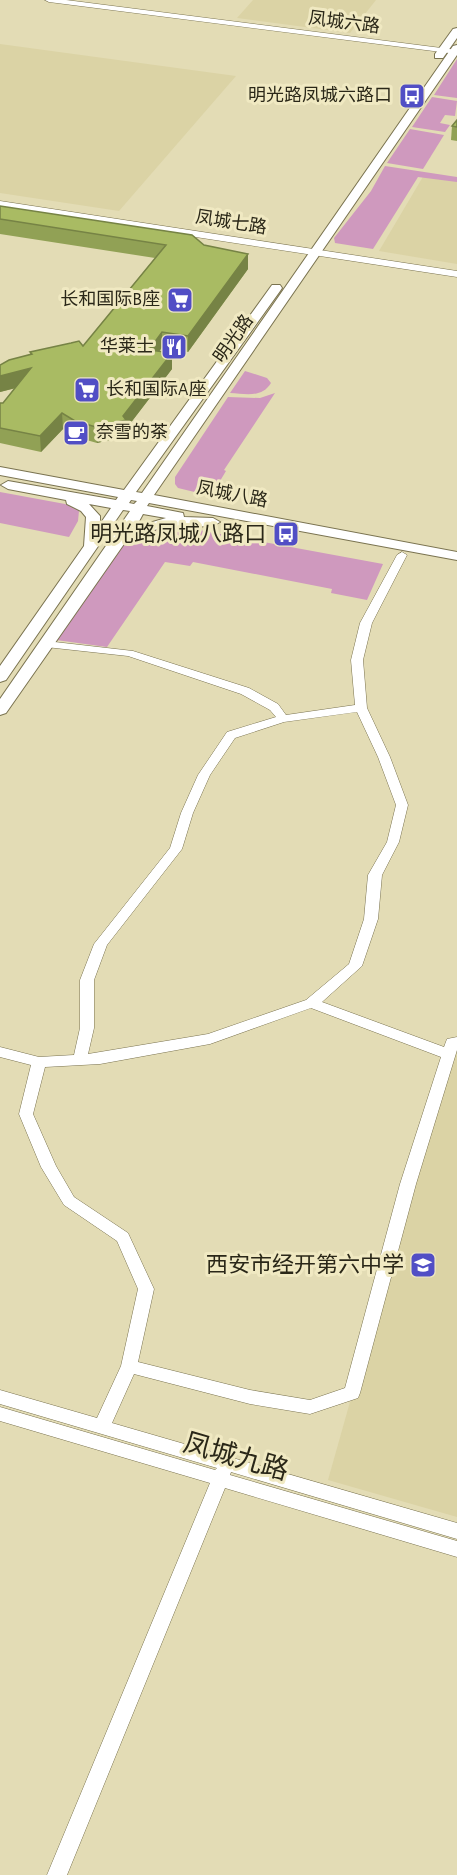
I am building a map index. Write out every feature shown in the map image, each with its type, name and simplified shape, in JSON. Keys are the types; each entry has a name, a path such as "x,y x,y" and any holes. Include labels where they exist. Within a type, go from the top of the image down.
{"main road":[{"name":"明光路","path":"0,677 152,460 309,252 453,51 457,31"},
{"name":"明光路","path":"0,710 134,519 142,503 309,252"},
{"path":"45,485 108,483 136,473 152,460"},
{"path":"170,463 167,476 172,488 217,517"},
{"name":"凤城八路","path":"0,471 45,485 457,566"},
{"name":"凤城八路","path":"0,483 45,485"},
{"path":"45,485 90,512 94,526 91,547"},
{"path":"112,550 140,529 155,524 217,517"},
{"name":"凤城八路","path":"217,517 457,556"}],"street":[{"name":"凤城六路","path":"49,0 453,51"},
{"name":"凤城七路","path":"0,204 457,274"},
{"path":"0,1052 39,1062 100,1059 210,1040 311,1003 355,966 371,919 375,875 393,842 402,805 362,708 357,660 366,623 402,555"},
{"path":"46,644 129,653 245,691 274,707 283,719"},
{"path":"80,1060 87,1028 87,980 101,944 176,849 187,813 204,775 231,735 283,719 362,708"},
{"path":"129,1366 250,1397 310,1407 352,1393 408,1184 453,1048 311,1003"},
{"path":"39,1062 26,1114 50,1167 69,1201 123,1237 146,1289 129,1366 102,1426"},
{"name":"凤城九路","path":"0,1397 102,1426 223,1472 457,1549"},
{"name":"凤城九路","path":"0,1414 457,1532"},
{"path":"57,1875 223,1472"}],"shaded area":[{"path":"253,0 376,0 350,33 237,18"},
{"path":"0,44 236,76 119,211 0,193"},
{"path":"457,59 457,98 434,95"},
{"path":"432,97 457,101 455,116 445,115 440,123 450,125 445,132 412,127"},
{"path":"410,129 444,135 423,169 387,163"},
{"path":"385,166 457,177 457,182 418,177 373,249 335,243 334,238 371,191"},
{"path":"424,175 457,181 457,264 379,251"},
{"path":"245,371 267,378 271,383 258,393 230,393"},
{"path":"275,393 224,470 226,471 211,496 178,488 175,484 175,477 228,397 260,398"},
{"path":"0,492 65,504 79,511 78,521 69,537 0,523"},
{"path":"177,526 383,564 367,600 331,593 332,589 193,562 190,566 165,562 107,647 56,640 127,537 138,530"},
{"name":"西安市经开第六中学","path":"449,1050 457,1051 457,1517 328,1480"}],"building":[{"path":"0,206 192,235 204,245 248,254 188,336 162,332 149,350 172,353 123,416 126,420 96,427 75,421 62,413 40,436 0,428 0,403 3,403 31,368 0,376 0,365 9,360 32,354 30,352 79,341 83,346 166,245 0,219"}],"place":[{"name":"明光路凤城六路口","path":"412,96"},
{"name":"长和国际B座","path":"180,300"},
{"name":"华莱士","path":"174,347"},
{"name":"长和国际A座","path":"87,390"},
{"name":"奈雪的茶","path":"76,433"},
{"name":"明光路凤城八路口","path":"286,534"},
{"name":"西安市经开第六中学","path":"423,1265"}]}
